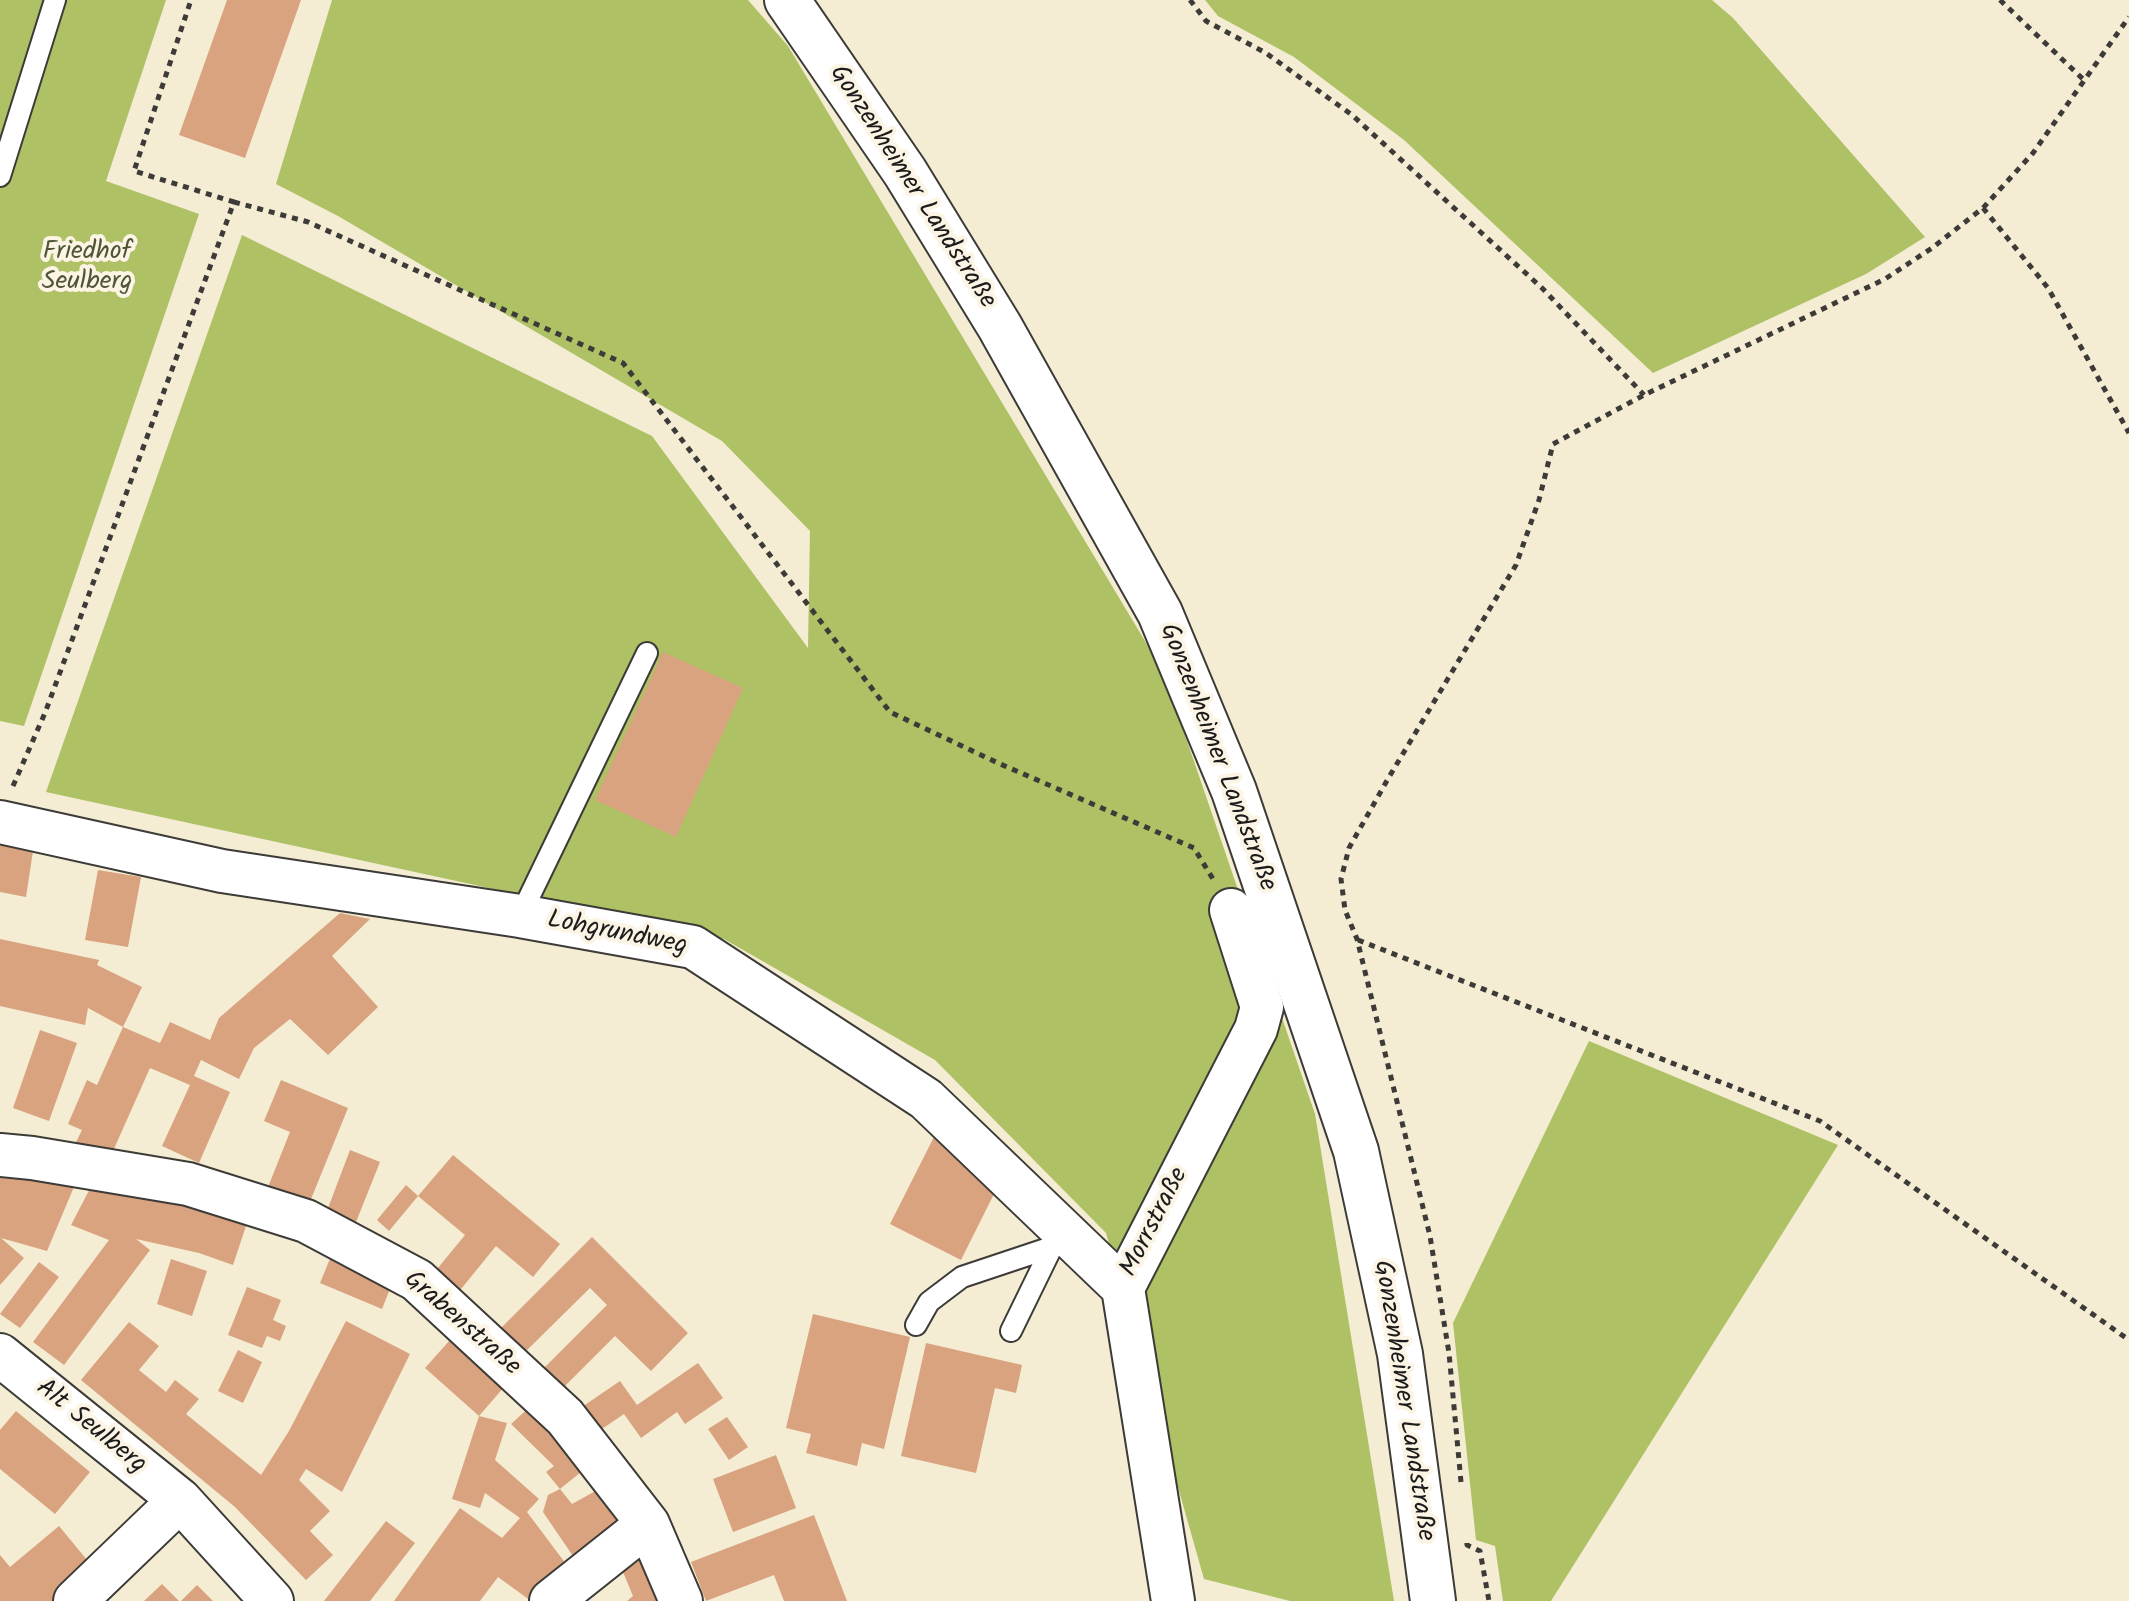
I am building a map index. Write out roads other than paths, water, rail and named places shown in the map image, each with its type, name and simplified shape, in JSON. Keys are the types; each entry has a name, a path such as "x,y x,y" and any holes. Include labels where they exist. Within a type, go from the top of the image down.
{"street":[{"name":"Gonzenheimer Landstraße","path":"787,0 905,172 1000,327 1160,613 1234,791 1356,1151 1400,1354 1433,1601"},
{"name":"Lohgrundweg","path":"6,806 222,871 520,916 693,947 926,1099 1058,1240 1123,1288"},
{"name":"Morrstraße","path":"1173,1601 1123,1288 1256,1029 1262,1007 1231,910"},
{"name":"Grabenstraße","path":"0,1155 188,1184 306,1221 417,1280 565,1417 648,1524 681,1601"},
{"name":"Alt Seulberg","path":"0,1355 180,1500 272,1601"},
{"path":"75,1601 180,1500"},
{"path":"551,1601 648,1524"}],"lane":[{"path":"0,176 55,0"},
{"path":"520,916 647,653"},
{"path":"916,1325 929,1302 962,1277 1058,1240"},
{"path":"1011,1331 1058,1240"}],"park label":[{"name":"Friedhof Seulberg","path":"87,269"}]}
